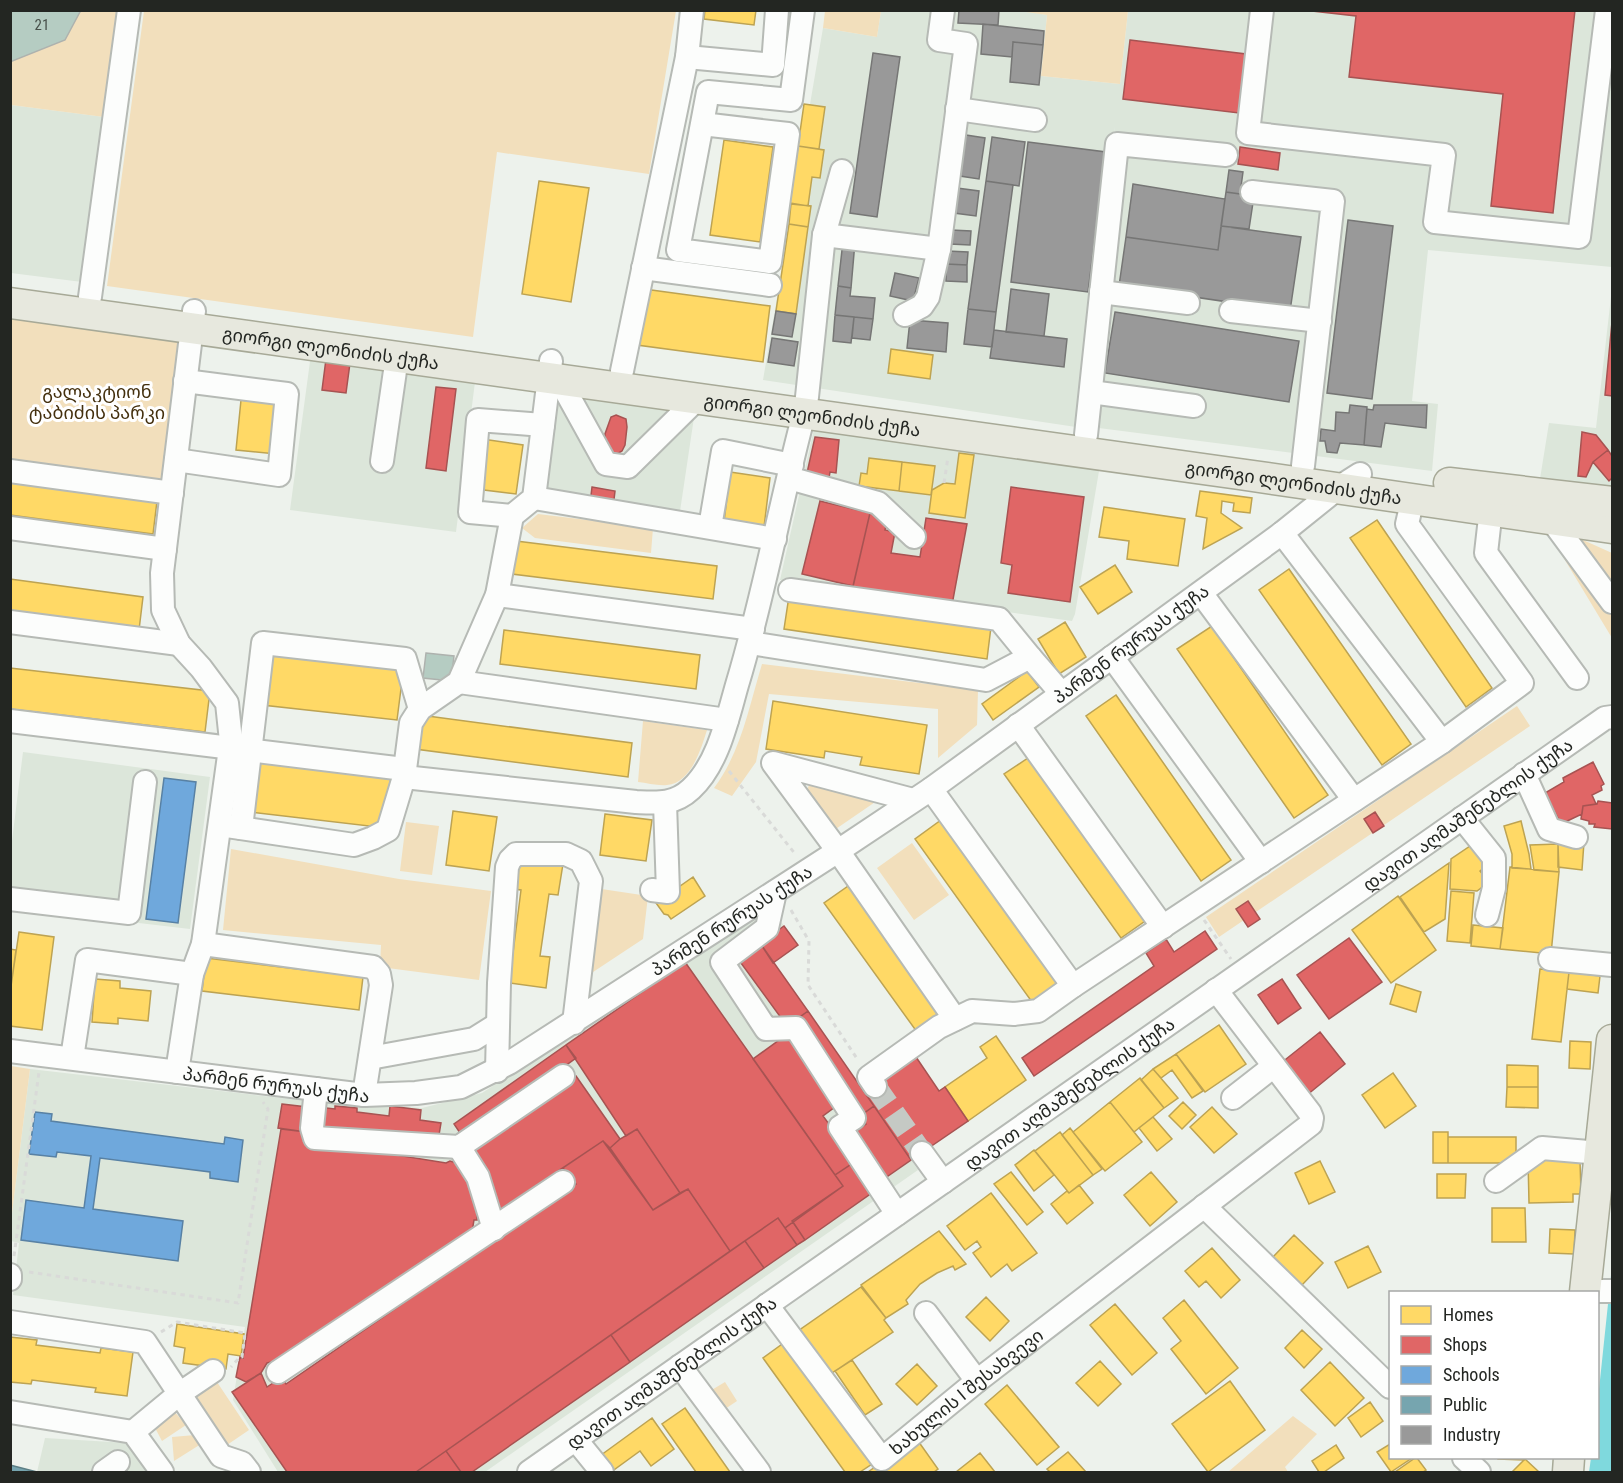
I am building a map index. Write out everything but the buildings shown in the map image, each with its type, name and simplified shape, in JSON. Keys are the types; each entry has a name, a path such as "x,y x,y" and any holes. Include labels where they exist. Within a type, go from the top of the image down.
{"main road":[{"name":"გიორგი ლეონიძის ქუჩა","path":"10,286 90,297 193,320 397,357 553,373 622,371 806,406 1349,481 1612,502"},
{"name":"გიორგი ლეონიძის ქუჩა","path":"10,303 193,320 553,373 697,399 806,406 1086,435 1303,466 1413,498 1612,528"},
{"path":"1598,1291 1600,1153 1612,1040"}],"street":[{"path":"90,297 129,10"},
{"path":"622,371 687,57 692,10"},
{"path":"687,57 773,65 777,10"},
{"path":"702,124 788,134 770,262 678,250 708,92 791,100 803,10"},
{"path":"905,315 922,306 928,297 939,249 966,44 939,40 943,10"},
{"path":"1262,10 1248,133 1444,155 1435,222 1579,237 1607,10"},
{"path":"957,109 1035,120"},
{"path":"1086,435 1117,144 1226,155"},
{"path":"10,721 241,749 404,773 636,802 665,803 679,798 692,788 704,773 715,753 752,636 806,406 824,235 842,171"},
{"path":"661,181 691,184"},
{"path":"1252,192 1333,201 1303,466"},
{"path":"824,235 939,249"},
{"path":"643,268 770,285"},
{"path":"1101,292 1188,303"},
{"path":"1231,311 1320,321"},
{"path":"193,320 162,573 163,610 179,644 201,668 226,703 241,749"},
{"path":"382,461 397,357"},
{"path":"553,373 606,464 628,467 697,399"},
{"path":"230,826 354,845 388,830 404,773 411,723 420,709 459,682 497,595 513,516 534,498 543,425 553,373"},
{"path":"176,460 279,475 287,394 185,381"},
{"path":"1091,392 1194,406"},
{"path":"513,516 470,512 478,420 543,425"},
{"path":"710,528 723,451 791,471 878,503 914,537"},
{"path":"10,471 172,493"},
{"name":"პარმენ რურუას ქუჩა","path":"10,1051 364,1095 416,1093 461,1087 497,1071 574,1023 922,795 1201,593 1349,481"},
{"path":"534,498 775,539"},
{"path":"872,1082 939,1027 972,1011 1014,1014 1038,1011 1442,742 1521,683 1407,524 1413,498"},
{"path":"1491,510 1486,553 1577,678"},
{"path":"1550,518 1612,602"},
{"path":"10,528 165,549"},
{"path":"1282,533 1442,742"},
{"path":"790,590 999,619 1061,693"},
{"path":"1201,593 1354,800"},
{"path":"497,595 752,636 986,680 1030,657"},
{"path":"10,622 179,644"},
{"path":"177,1071 192,974 203,944 230,826 241,749 263,643 405,659 420,709"},
{"path":"1112,657 1261,862"},
{"path":"459,682 727,720"},
{"name":"დავით აღმაშენებლის ქუჩა","path":"529,1473 1605,717 1612,717"},
{"path":"1018,725 1162,927"},
{"path":"955,1019 838,851 773,763 922,795 1073,986"},
{"path":"1524,774 1549,829 1576,837"},
{"path":"10,899 129,913 145,782"},
{"path":"652,890 668,892 665,803"},
{"path":"1462,818 1494,858 1494,888 1487,915"},
{"path":"497,1071 507,867 516,854 566,854 581,861 591,881 574,1023"},
{"path":"777,891 767,928 722,962 766,1029 796,1028 854,1118 840,1127 897,1214"},
{"path":"203,944 374,967 379,974 381,985 364,1095"},
{"path":"1550,959 1612,965"},
{"path":"72,1058 87,960 192,974"},
{"name":"ხახულის I შესახვევი","path":"767,1305 882,1459 977,1381 1311,1124 1310,1113 1216,990"},
{"path":"370,1058 474,1039 498,1024"},
{"path":"1233,1098 1274,1066"},
{"path":"316,1089 312,1128 315,1138 459,1147 563,1076"},
{"path":"459,1147 477,1177 494,1229"},
{"path":"1496,1181 1542,1148 1600,1153"},
{"path":"922,1153 943,1182"},
{"path":"278,1372 563,1182"},
{"path":"1204,1206 1389,1385"},
{"path":"926,1313 977,1381"},
{"path":"10,1322 145,1341 221,1456 242,1463 249,1473"},
{"path":"680,1366 759,1473"},
{"path":"133,1432 179,1394 213,1371"},
{"path":"10,1413 133,1432 162,1473"},
{"path":"576,1440 602,1473"},
{"path":"1465,1459 1479,1473"}],"path":[{"path":"715,753 808,871"},
{"path":"777,891 809,941 808,985 872,1082"},
{"path":"1194,906 1240,973"},
{"path":"49,1074 38,1072 11,1275 238,1303 268,1109 260,1099"},
{"path":"145,1341 177,1322 245,1333 242,1357 228,1371 213,1371"}],"shaded area":[{"path":"1019,10 1047,15 1041,76 1120,84 1128,11 1612,11 1612,267 1428,250 1412,401 1438,404 1432,471 1091,427 1115,127 1076,427 763,380 823,28 877,37 881,11"},
{"path":"11,105 104,117 82,282 11,273"},
{"path":"1612,288 1612,492 1539,485 1549,423 1596,428"},
{"path":"311,354 476,374 456,532 290,510"},
{"path":"555,383 696,404 679,518 538,497"},
{"path":"816,420 1100,465 1072,621 780,580"},
{"path":"23,752 210,777 190,929 11,908 11,849"},
{"path":"768,904 798,945 774,963 918,1170 485,1472 278,1472 233,1400 245,1327 13,1295 19,1243 11,1241 11,1221 30,1069 281,1098 422,1108 482,1093"},
{"path":"45,1438 128,1443 148,1472 37,1472"}],"green space":[{"path":"144,10 676,11 649,174 497,152 473,337 107,286"},
{"path":"11,11 118,11 104,117 11,105"},
{"path":"825,11 881,11 877,37 823,28"},
{"path":"1019,11 1128,11 1120,84 1041,76 1047,15"},
{"name":"გალაკტიონ ტაბიძის პარკი","path":"11,310 186,335 168,489 11,468"},
{"path":"538,514 653,528 651,553 535,538 522,528"},
{"path":"1548,532 1572,535 1612,553 1612,638"},
{"path":"762,664 978,690 977,725 938,758 938,709 769,694 756,762 732,796 714,788 738,744"},
{"path":"1517,706 1530,726 1219,937 1206,917"},
{"path":"643,721 707,730 694,764 683,778 675,783 656,785 638,782"},
{"path":"813,778 881,798 830,833 805,793"},
{"path":"406,822 439,826 432,875 400,871"},
{"path":"912,843 949,895 914,920 877,868"},
{"path":"231,849 399,879 491,891 479,980 380,967 381,945 223,930"},
{"path":"595,888 648,896 643,939 584,978"},
{"path":"10,1066 30,1069 11,1221"},
{"path":"215,1379 249,1430 227,1445 192,1394"},
{"path":"725,1382 737,1401 722,1411 710,1391"},
{"path":"173,1410 186,1425 162,1441 154,1426"},
{"path":"1293,1416 1317,1434 1285,1467 1288,1472 1228,1472"},
{"path":"195,1435 201,1444 174,1461 172,1437"}],"water":[{"path":"1612,1266 1612,1472 1589,1472 1591,1459 1599,1459 1599,1390"}],"tunnel":[{"path":"875,1086 922,1153"}]}
